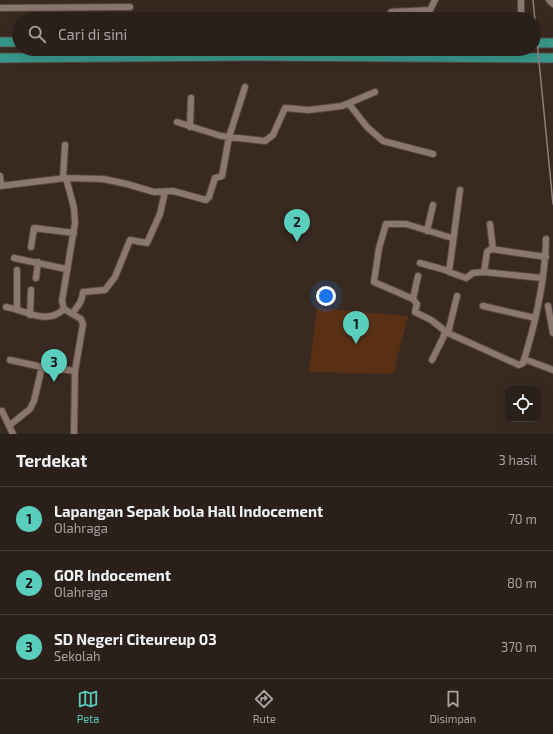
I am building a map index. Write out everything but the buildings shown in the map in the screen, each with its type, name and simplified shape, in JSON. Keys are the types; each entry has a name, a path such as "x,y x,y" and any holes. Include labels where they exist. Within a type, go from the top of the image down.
{"highway":[{"path":"0,42 12,42"},
{"path":"541,43 553,43"},
{"path":"0,58 251,56 553,58"}],"street":[{"path":"391,12 396,10 430,10 435,0"},
{"path":"520,0 522,11"},
{"path":"549,0 553,4"},
{"path":"0,8 113,3 130,7"},
{"path":"0,176 1,186 64,178 103,179 154,192 173,191 200,200 207,200 216,178 222,176 229,137 244,86"},
{"path":"177,122 190,127 229,137 265,141 273,135 282,113 286,108 301,110 322,109 349,104 375,92"},
{"path":"190,127 191,98"},
{"path":"349,104 367,127 383,141 433,154"},
{"path":"65,145 64,178 75,214 74,233 66,269 62,297 64,309 81,319 83,322 75,371 74,434"},
{"path":"449,271 452,238 460,190"},
{"path":"72,314 80,306 83,292 105,290 115,277 130,240 147,243 160,214 165,192"},
{"path":"427,231 433,205"},
{"path":"452,238 406,224 387,224 379,248 374,282 413,300 417,304 415,312 431,320 446,332 519,365 523,363 535,318 546,257 546,239"},
{"path":"490,224 493,249"},
{"path":"31,247 34,228 74,233"},
{"path":"484,272 487,252 493,249 546,257"},
{"path":"14,258 66,269"},
{"path":"36,278 38,262"},
{"path":"420,263 449,271 453,274 466,278 473,273 484,272 542,278"},
{"path":"16,270 17,308"},
{"path":"413,300 418,276"},
{"path":"30,315 31,290"},
{"path":"432,360 446,332 457,296"},
{"path":"538,302 551,306 553,333"},
{"path":"483,306 535,318"},
{"path":"6,307 17,308 30,315 54,316 64,309"},
{"path":"524,359 553,370"},
{"path":"10,360 42,367 75,371"},
{"path":"10,425 30,409 34,401 42,367"},
{"path":"2,411 13,434"}],"shaded area":[{"path":"317,308 408,316 393,374 309,372"}],"railway":[{"path":"533,0 534,12"},
{"path":"538,56 553,204"}],"place":[{"name":"GOR Indocement","path":"297,242"},
{"name":"Lapangan Sepak bola Hall Indocement","path":"356,344"},
{"name":"SD Negeri Citeureup 03","path":"54,382"}]}
